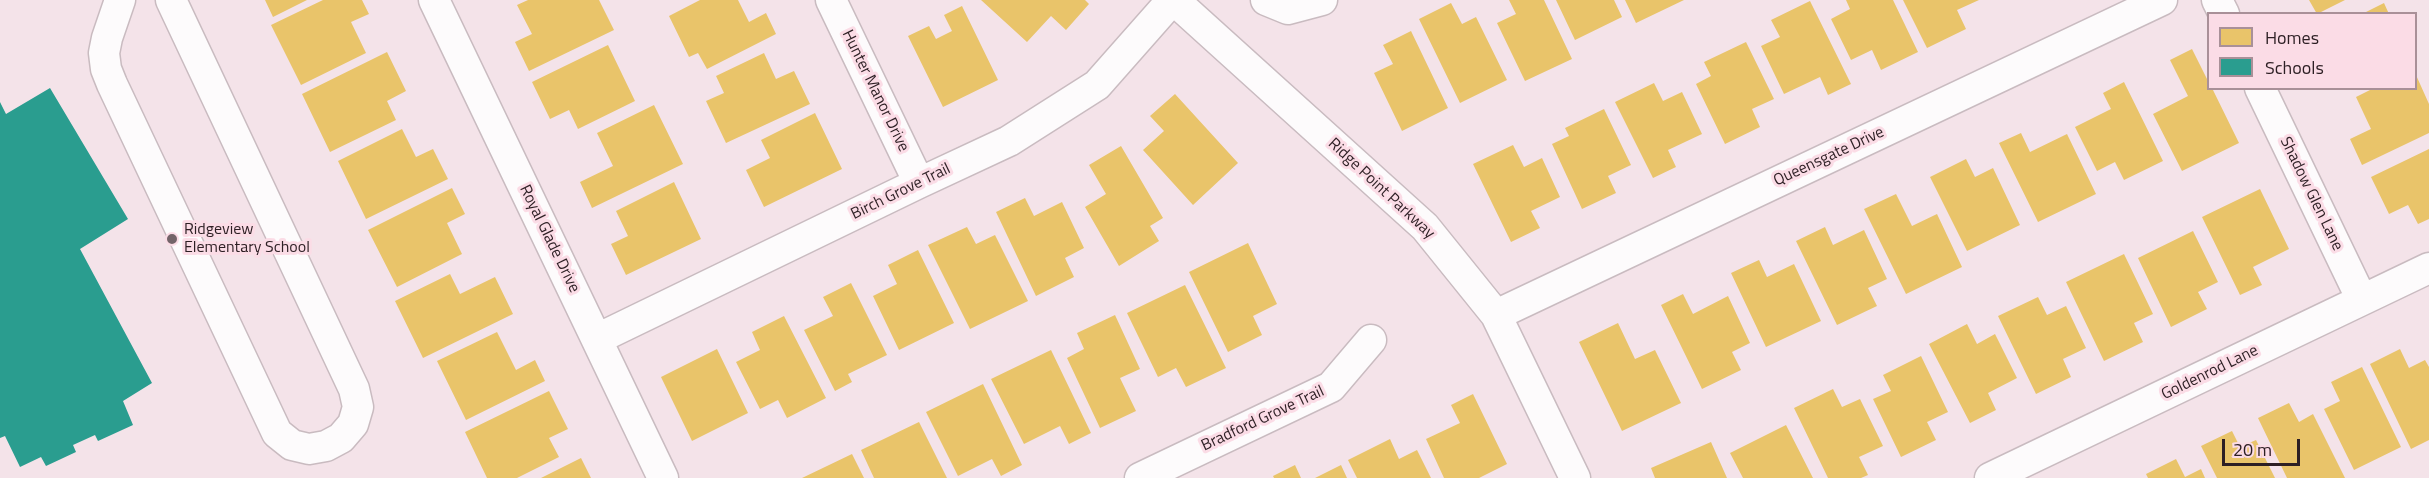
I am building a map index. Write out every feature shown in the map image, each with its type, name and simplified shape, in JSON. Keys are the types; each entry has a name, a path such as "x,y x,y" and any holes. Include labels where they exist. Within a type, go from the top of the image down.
{"street":[{"path":"120,0 104,53 106,69 112,84 277,433 292,445 309,449 326,446 341,438 353,424 358,407 354,389 171,0"},
{"name":"Royal Glade Drive","path":"434,0 663,478"},
{"name":"Hunter Manor Drive","path":"831,0 919,183"},
{"name":"Birch Grove Trail","path":"597,339 1009,141 1097,85 1173,0"},
{"name":"Ridge Point Parkway","path":"1173,0 1425,227 1496,315 1575,478"},
{"path":"1266,0 1288,9 1319,2"},
{"name":"Queensgate Drive","path":"1496,315 2162,0"},
{"name":"Shadow Glen Lane","path":"2261,90 2361,300"},
{"name":"Goldenrod Lane","path":"1990,478 2429,268"},
{"name":"Bradford Grove Trail","path":"1140,478 1331,387 1371,340"}],"building: Homes":[{"path":"265,0 307,0 273,17"},
{"path":"323,0 362,0 369,14 351,22 366,53 301,85 271,25"},
{"path":"528,0 599,0 614,30 529,71 515,42 532,34 517,5"},
{"path":"700,0 738,0 749,22 766,13 776,34 707,69 698,53 689,57 669,16"},
{"path":"981,0 1085,0 1089,4 1066,30 1051,16 1027,42"},
{"path":"1509,0 1544,0 1572,59 1525,81 1497,23 1516,14"},
{"path":"1556,0 1614,0 1622,17 1575,40"},
{"path":"1625,0 1684,0 1636,23"},
{"path":"1846,0 1893,0 1918,52 1881,70 1872,50 1851,60 1831,19 1850,9"},
{"path":"1903,0 1979,0 1957,10 1966,29 1927,48"},
{"path":"2309,0 2345,0 2321,12 2316,12"},
{"path":"1810,1 1851,84 1828,95 1820,77 1784,94 1761,46 1780,37 1771,20"},
{"path":"1451,3 1462,24 1476,17 1507,80 1460,103 1419,19"},
{"path":"2384,3 2388,12 2366,12"},
{"path":"962,6 998,80 943,107 908,36 929,26 936,39 952,31 944,15"},
{"path":"1411,31 1448,108 1402,131 1374,73 1393,64 1383,45"},
{"path":"1746,42 1774,99 1752,109 1760,127 1725,144 1696,84 1711,76 1704,62"},
{"path":"608,45 635,101 578,129 569,110 550,119 532,82"},
{"path":"2192,49 2207,79 2207,90 2213,90 2239,143 2182,171 2153,114 2188,96 2170,60"},
{"path":"387,52 406,91 387,101 396,120 330,152 302,94"},
{"path":"764,53 776,79 794,71 810,104 726,143 706,101 724,93 716,76"},
{"path":"2417,77 2429,104 2429,133 2362,165 2350,139 2371,129 2356,97 2370,90 2417,90"},
{"path":"2124,82 2163,161 2124,180 2115,162 2097,171 2075,127 2111,109 2103,93"},
{"path":"1654,83 1663,101 1682,92 1702,134 1668,150 1676,167 1653,178 1615,102"},
{"path":"1175,94 1238,163 1193,205 1143,150 1164,131 1150,116"},
{"path":"654,105 683,164 592,208 580,182 613,166 597,133"},
{"path":"1604,109 1631,165 1608,176 1616,193 1582,209 1552,144 1569,136 1565,128"},
{"path":"815,113 842,169 764,207 746,170 770,158 761,140"},
{"path":"402,129 416,157 433,149 448,179 366,219 338,161"},
{"path":"2021,133 2030,152 2067,134 2096,194 2038,222 1999,143"},
{"path":"1513,145 1524,167 1542,158 1560,197 1531,211 1540,228 1511,242 1473,164"},
{"path":"1121,146 1163,218 1150,226 1159,241 1119,266 1085,207 1106,194 1089,165"},
{"path":"2429,149 2429,219 2418,224 2408,205 2389,214 2371,177"},
{"path":"1966,159 1975,177 1993,168 2020,225 1967,251 1930,177"},
{"path":"674,182 701,239 626,275 611,244 628,236 616,211"},
{"path":"452,188 465,214 447,223 462,254 397,287 368,230"},
{"path":"2260,189 2289,249 2253,267 2262,285 2240,295 2202,217"},
{"path":"1896,194 1912,226 1937,214 1962,267 1906,294 1864,209"},
{"path":"1025,198 1034,216 1062,202 1084,248 1065,258 1074,277 1036,296 996,212"},
{"path":"967,227 976,244 995,235 1028,301 970,329 928,245"},
{"path":"1825,227 1833,245 1864,230 1887,279 1868,288 1877,306 1837,325 1796,241"},
{"path":"2193,231 2218,282 2198,292 2207,309 2171,327 2138,258"},
{"path":"1248,243 1277,304 1253,316 1262,335 1228,352 1189,272"},
{"path":"918,250 954,323 899,350 873,296 897,284 888,265"},
{"path":"2124,254 2153,314 2134,323 2143,342 2104,361 2066,282"},
{"path":"1759,260 1767,277 1794,264 1821,321 1766,347 1731,273"},
{"path":"450,274 460,294 495,277 513,314 423,358 395,301"},
{"path":"851,283 887,355 848,374 852,382 835,391 804,330 833,316 823,297"},
{"path":"1185,285 1226,368 1186,387 1176,368 1158,377 1127,313"},
{"path":"1683,294 1693,314 1728,296 1750,343 1732,352 1741,370 1702,389 1661,305"},
{"path":"2038,297 2047,315 2066,306 2086,348 2063,359 2071,377 2036,394 1998,316"},
{"path":"1115,315 1140,369 1120,378 1136,411 1100,428 1067,358 1084,349 1077,333"},
{"path":"784,316 826,398 787,418 778,400 760,409 736,362 760,350 752,332"},
{"path":"1618,323 1635,359 1655,350 1681,403 1622,431 1579,342"},
{"path":"1967,324 1977,344 1995,334 2017,378 1988,393 1996,410 1970,423 1929,344"},
{"path":"497,332 516,370 535,360 545,381 466,420 437,361"},
{"path":"717,349 748,413 692,441 661,377"},
{"path":"2400,349 2409,368 2425,360 2429,367 2429,440 2411,449 2370,364"},
{"path":"1051,350 1091,433 1069,444 1060,426 1024,444 991,379"},
{"path":"1921,356 1948,412 1927,422 1936,440 1901,457 1873,399 1891,391 1883,375"},
{"path":"2362,367 2401,447 2354,470 2324,409 2340,401 2331,382"},
{"path":"983,384 1022,465 1001,476 992,459 958,476 926,412"},
{"path":"1833,389 1842,407 1860,399 1883,446 1859,457 1868,475 1861,478 1828,478 1794,408"},
{"path":"549,391 568,429 549,438 559,457 517,478 487,478 465,432"},
{"path":"1473,394 1507,464 1479,478 1444,478 1426,439 1460,423 1451,405"},
{"path":"2289,403 2299,422 2313,414 2345,478 2287,478 2258,418"},
{"path":"919,422 947,478 874,478 861,450"},
{"path":"1786,425 1813,478 1743,478 1730,453"},
{"path":"2232,431 2240,447 2256,440 2275,478 2217,478 2201,446"},
{"path":"1390,439 1399,459 1417,450 1431,478 1357,478 1348,460"},
{"path":"1711,442 1727,478 1655,478 1651,468"},
{"path":"852,454 864,478 802,478"},
{"path":"581,458 591,478 541,478"},
{"path":"2176,459 2185,477 2201,469 2205,478 2148,478 2146,474"},
{"path":"1295,465 1301,478 1274,478 1273,476"},
{"path":"1341,465 1347,478 1315,478"}],"building: Schools":[{"path":"50,88 128,219 80,249 152,383 123,401 133,425 98,441 95,435 73,445 76,452 46,466 41,457 20,467 5,436 0,438 0,102 6,114"}],"place":[{"name":"Ridgeview Elementary School","path":"172,239"}]}
